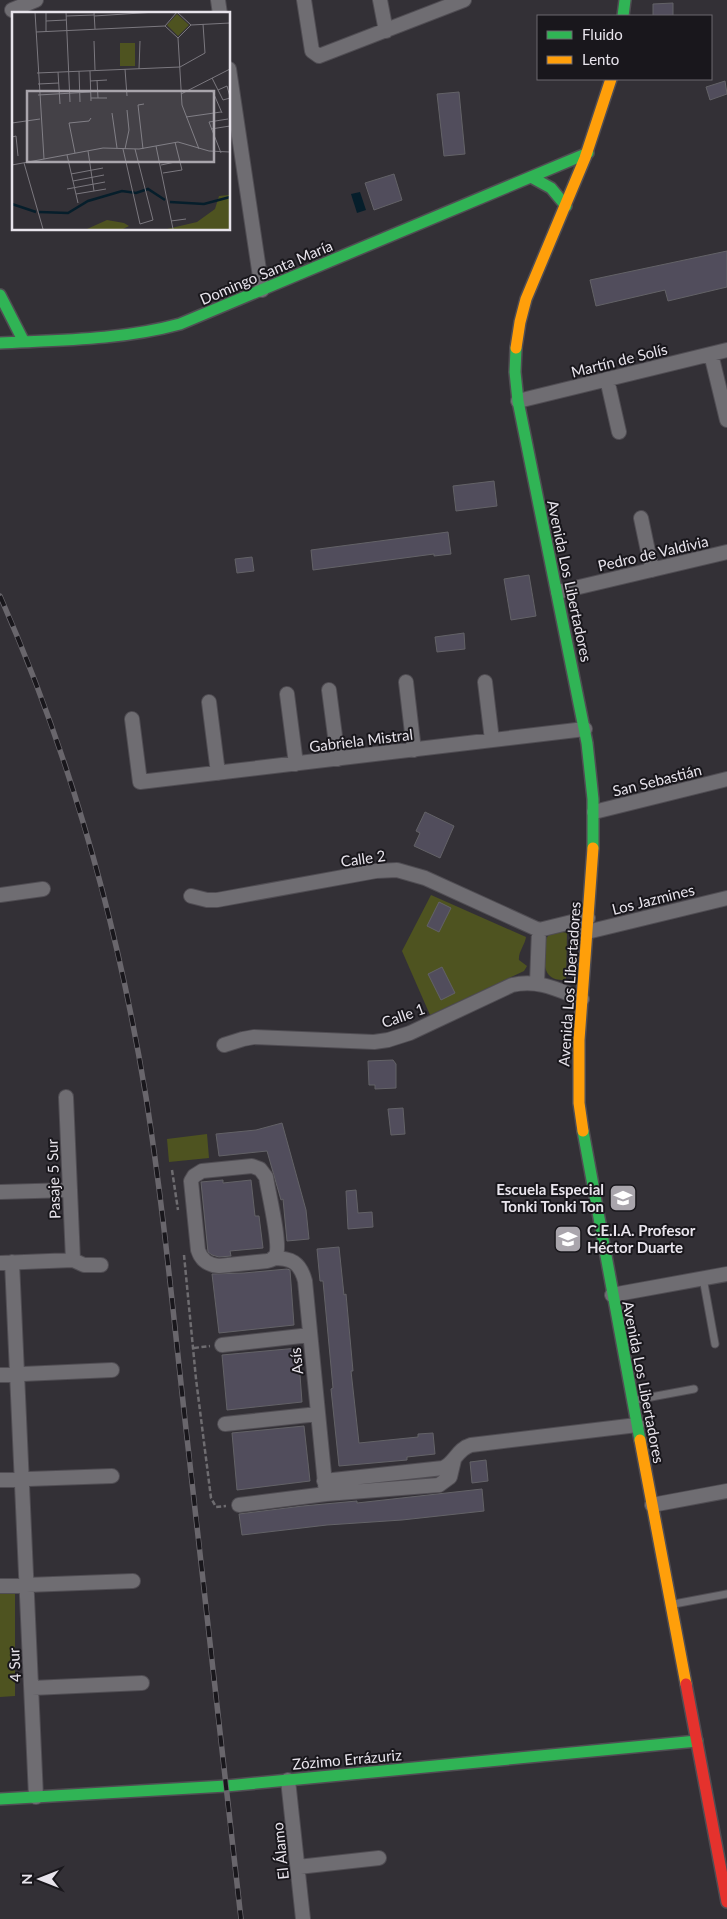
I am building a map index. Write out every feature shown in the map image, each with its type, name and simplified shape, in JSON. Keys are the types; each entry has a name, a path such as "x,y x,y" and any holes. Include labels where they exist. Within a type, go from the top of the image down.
{"main road":[{"path":"623,15 625,0"},
{"name":"Avenida Los Libertadores","path":"611,80 588,153 566,206 536,269 521,311 514,368 518,401 558,592 591,769 594,812 578,1072 581,1118 612,1295 727,1902"},
{"name":"Domingo Santa María","path":"0,343 113,338 157,331 201,316 588,153"},
{"path":"531,177 551,188 566,206"},
{"path":"0,295 24,342"},
{"name":"Zózimo Errázuriz","path":"0,1799 226,1786 697,1741"}],"street":[{"path":"12,10 36,0"},
{"path":"304,0 312,51 319,56 464,0"},
{"path":"380,0 386,31"},
{"path":"230,76 262,290"},
{"name":"Martín de Solís","path":"518,401 727,350"},
{"path":"711,354 727,420"},
{"path":"607,379 619,432"},
{"path":"641,518 652,570"},
{"name":"Pedro de Valdivia","path":"558,592 727,552"},
{"path":"406,682 414,750"},
{"path":"486,682 492,740"},
{"path":"329,690 338,759"},
{"path":"287,694 296,764"},
{"path":"209,702 218,773"},
{"name":"Gabriela Mistral","path":"132,720 140,782 585,729"},
{"name":"San Sebastián","path":"594,812 727,780"},
{"name":"Calle 2","path":"191,896 207,900 217,900 376,871 397,870 425,878 539,930"},
{"path":"0,895 43,889"},
{"name":"Los Jazmines","path":"587,932 727,898"},
{"path":"538,982 539,930 588,918"},
{"name":"Calle 1","path":"224,1045 254,1037 374,1042 388,1040 410,1033 512,985 538,982 582,999"},
{"name":"Pasaje 5 Sur","path":"66,1097 73,1260"},
{"path":"252,1166 256,1166 264,1172 276,1241 277,1254 273,1258 219,1266 202,1259 198,1250 191,1187 197,1173 252,1166"},
{"path":"0,1192 70,1190"},
{"name":"Asís","path":"273,1258 287,1258 303,1274 325,1488"},
{"path":"6,1262 73,1260 84,1265 101,1265"},
{"name":"4 Sur","path":"6,1262 17,1374 36,1798"},
{"path":"612,1295 727,1274"},
{"path":"222,1345 310,1335"},
{"path":"0,1375 112,1370"},
{"path":"226,1424 318,1414"},
{"path":"238,1505 325,1488 439,1485 450,1477 454,1460 461,1450 471,1445 637,1426"},
{"path":"0,1480 112,1476"},
{"path":"652,1505 727,1492"},
{"path":"0,1586 133,1581"},
{"path":"32,1688 142,1683"},
{"name":"El Álamo","path":"288,1780 304,1919"},
{"path":"298,1867 379,1858"}],"lane":[{"path":"702,1278 715,1344"},
{"path":"632,1400 694,1389"},
{"path":"671,1604 727,1594"}],"path":[{"path":"172,1170 179,1215"},
{"path":"183,1249 200,1415 211,1498 216,1507"}],"green space":[{"path":"431,895 526,937 519,957 519,960 527,966 524,971 430,1015 402,951"},
{"path":"558,931 567,933 566,980 555,979 550,976 547,973 544,962 544,948 547,937"},
{"path":"207,1134 209,1158 169,1162 167,1139"},
{"path":"15,1591 15,1696 0,1697 0,1592"}],"water":[{"path":"360,192 366,210 357,213 351,194"}],"building":[{"path":"673,3 673,15 653,15 653,4"},
{"path":"725,81 727,94 710,100 706,87"},
{"path":"459,92 465,154 444,156 437,94"},
{"path":"394,174 402,200 374,210 365,183"},
{"path":"727,251 727,287 668,301 665,290 596,306 590,280"},
{"path":"494,481 497,506 456,511 453,486"},
{"path":"448,532 451,554 434,556 434,554 313,570 311,550"},
{"path":"252,557 254,571 237,573 235,559"},
{"path":"529,575 536,616 511,620 504,579"},
{"path":"464,633 465,649 437,652 435,637"},
{"path":"425,812 454,826 440,858 414,846 420,833 416,831"},
{"path":"439,902 451,908 439,932 427,926"},
{"path":"442,967 455,993 441,1000 428,974"},
{"path":"393,1060 396,1064 396,1088 375,1089 375,1085 369,1085 368,1061"},
{"path":"403,1108 405,1134 391,1135 388,1109"},
{"path":"282,1123 306,1210 309,1239 287,1241 283,1199 281,1200 267,1151 219,1156 216,1134 256,1130"},
{"path":"223,1180 223,1183 251,1180 255,1216 259,1216 263,1248 230,1251 231,1256 219,1257 208,1252 201,1182"},
{"path":"356,1190 358,1213 372,1212 373,1227 348,1229 346,1191"},
{"path":"339,1247 344,1295 346,1294 353,1371 351,1371 359,1443 418,1437 418,1434 433,1433 435,1454 407,1457 407,1460 339,1466 323,1281 320,1281 317,1249"},
{"path":"290,1270 294,1325 219,1333 212,1274"},
{"path":"298,1348 302,1402 227,1410 222,1355"},
{"path":"304,1426 310,1481 237,1490 232,1433"},
{"path":"486,1460 488,1481 472,1483 470,1462"},
{"path":"482,1489 484,1511 402,1520 327,1525 242,1535 239,1514"}],"railway":[{"path":"0,596 25,656 70,779 106,905 135,1033 163,1218 241,1919"}],"traffic: fast":[{"path":"623,15 625,0"},
{"path":"0,343 113,336 180,324 588,153"},
{"path":"531,177 551,188 566,206"},
{"path":"0,295 24,342"},
{"path":"516,348 515,372 518,401 587,743 593,799 593,848"},
{"path":"583,1131 640,1440"},
{"path":"0,1799 226,1786 697,1741"}],"traffic: slow":[{"path":"516,348 526,299 585,158 611,80"},
{"path":"583,1131 579,1103 579,1040 593,848"},
{"path":"640,1440 686,1684"}],"traffic: jam":[{"path":"686,1684 727,1902"}],"place":[{"name":"Escuela Especial Tonki Tonki Ton","path":"623,1198"},
{"name":"C.E.I.A. Profesor Héctor Duarte","path":"568,1239"}]}
